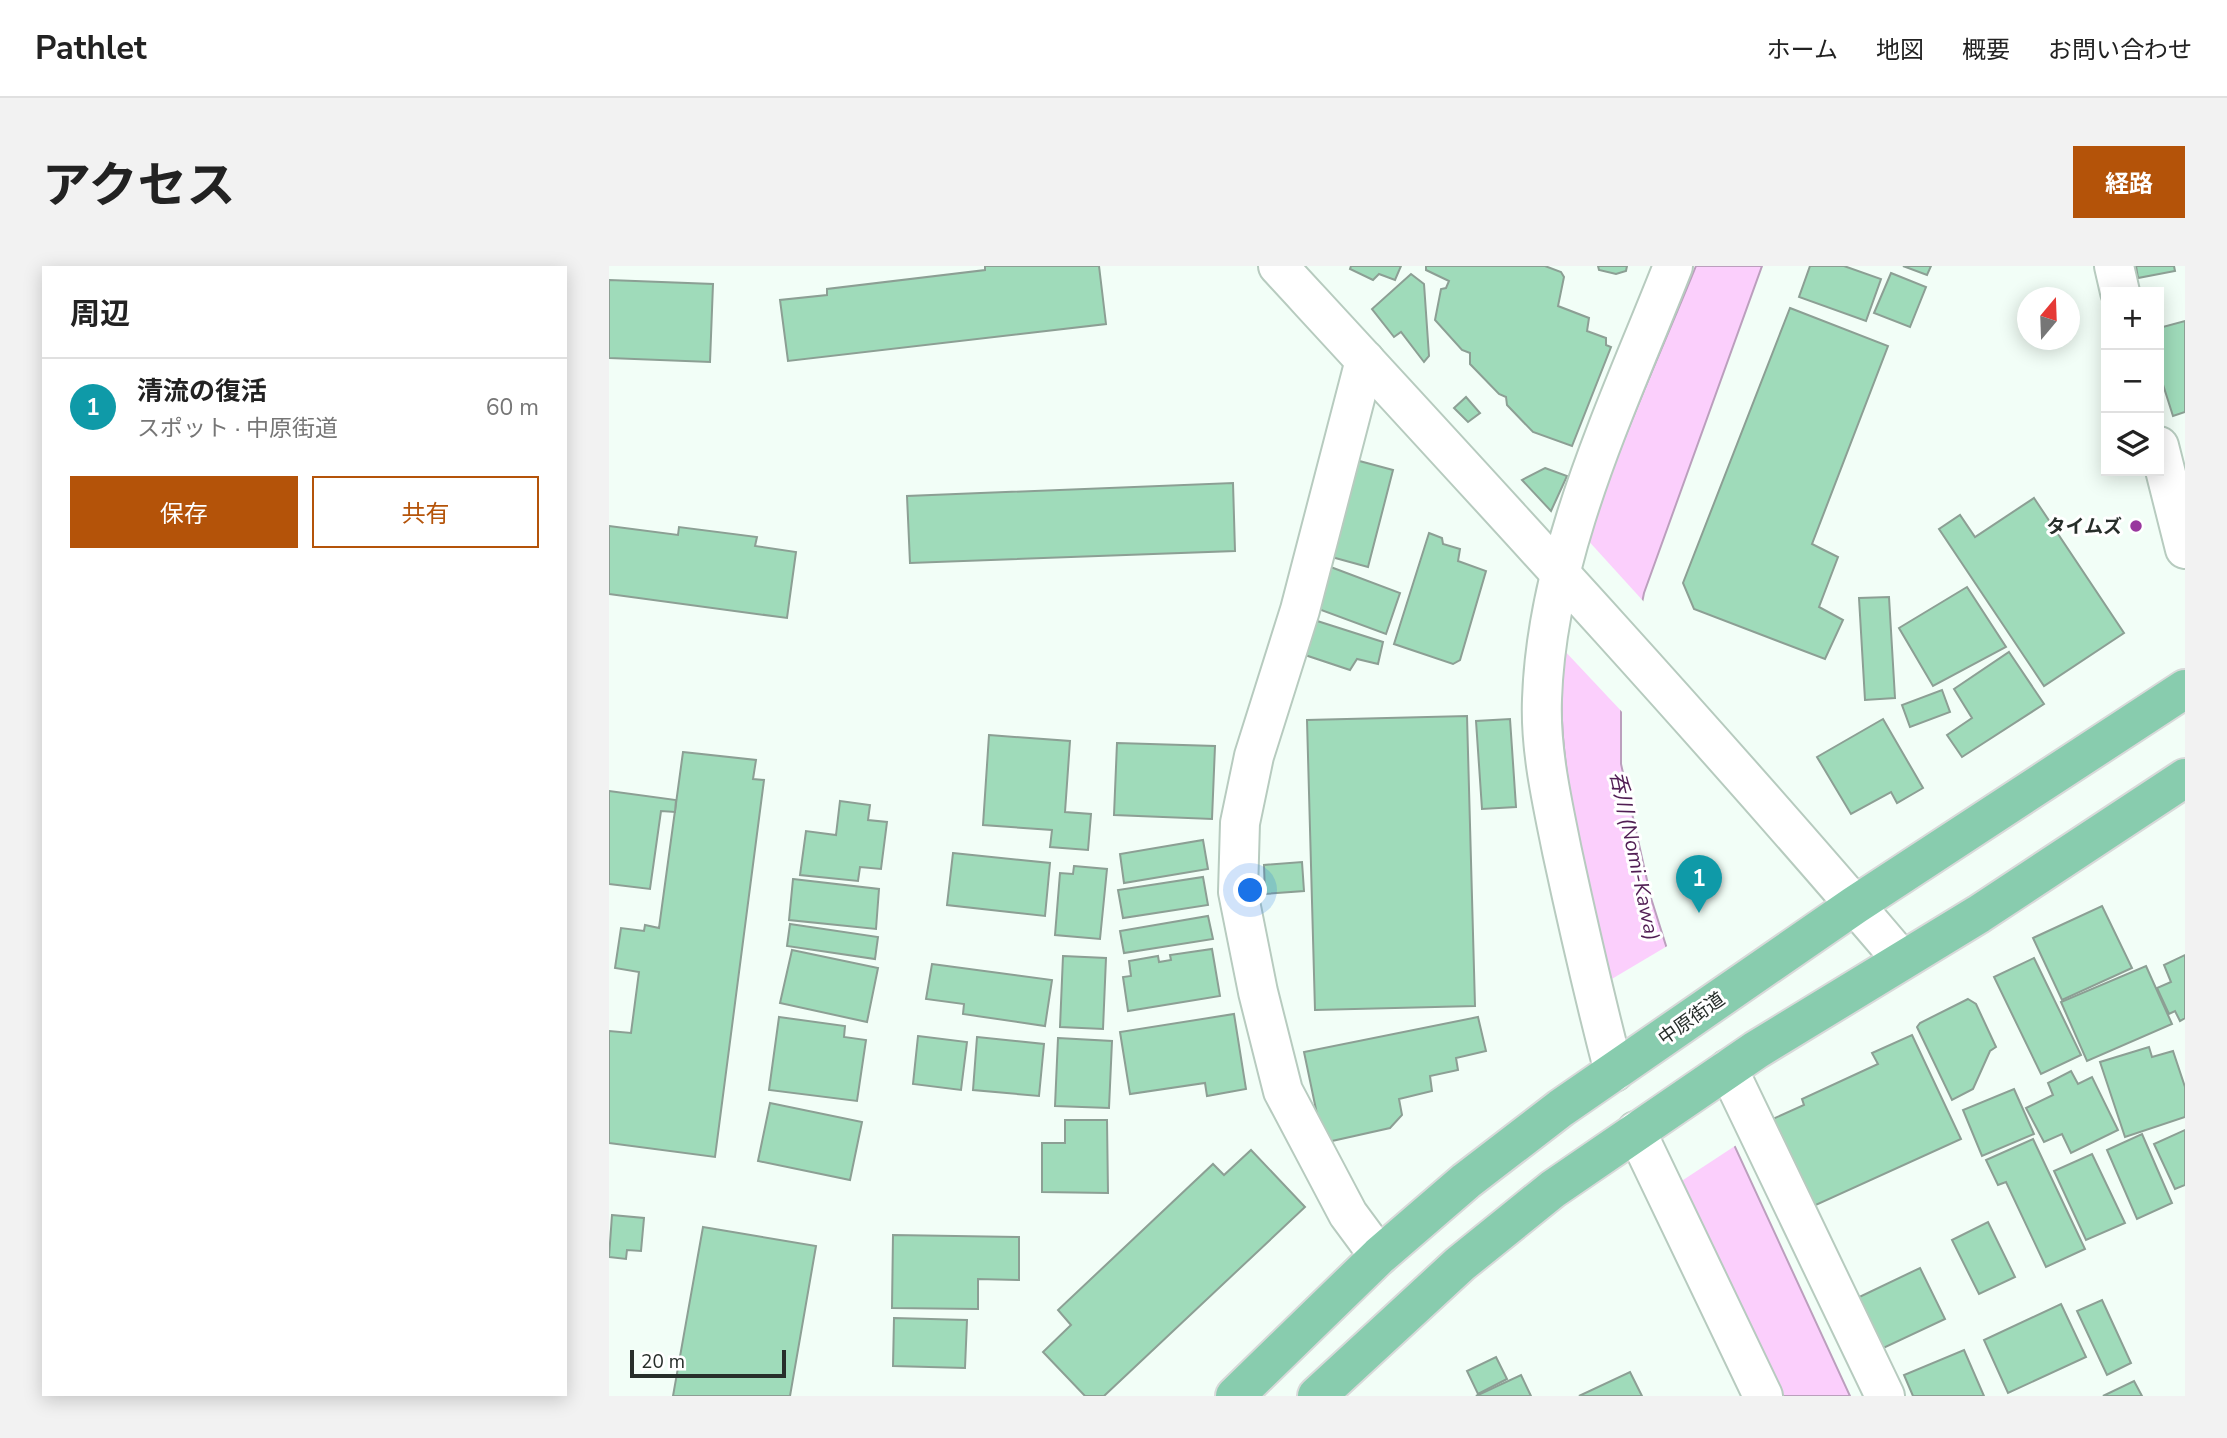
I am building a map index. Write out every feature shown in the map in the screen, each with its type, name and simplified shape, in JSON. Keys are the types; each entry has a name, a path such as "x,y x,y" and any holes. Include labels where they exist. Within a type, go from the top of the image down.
{"main road":[{"name":"中原街道","path":"1235,1396 1379,1256 1466,1181 1622,1066 1855,905 2185,689"},
{"path":"1317,1396 1507,1224 1646,1124 1724,1071 1979,914 2185,778"}],"street":[{"path":"1278,266 1564,576 1902,960"},
{"path":"1622,1066 1570,886 1545,760 1542,699 1551,622 1564,576 1575,520 1673,266"},
{"path":"2114,266 2119,287"},
{"path":"1365,360 1300,610 1254,756 1240,823 1238,891 1258,992 1283,1091 1348,1214 1379,1256"},
{"path":"2164,466 2185,549"},
{"path":"1724,1071 1885,1396"},
{"path":"1646,1124 1763,1396"}],"water":[{"name":"呑川 (Nomi-Kawa)","path":"1696,266 1762,266 1644,593 1621,705 1621,764 1651,898 1717,1108 1850,1396 1774,1396 1683,1186 1630,1043 1607,971 1588,897 1567,776 1561,708 1563,662 1575,591 1587,544 1620,449"}],"pier":[{"path":"1585,537 1645,603 1624,714 1561,647"},
{"path":"1669,945 1721,1107 1738,1144 1677,1184 1605,983"}],"building":[{"path":"985,266 1099,266 1106,324 788,361 780,300 827,295 827,289 985,270"},
{"path":"1351,266 1401,266 1395,280 1379,274 1373,280 1350,269"},
{"path":"1426,266 1545,266 1561,272 1564,277 1558,306 1589,318 1587,331 1606,338 1606,345 1611,347 1572,446 1533,432 1507,405 1506,397 1499,394 1470,364 1470,353 1462,350 1435,320 1441,289 1446,288 1449,281 1426,270"},
{"path":"1598,266 1627,266 1626,271 1616,274 1599,270"},
{"path":"1810,266 1844,266 1881,279 1866,321 1799,297"},
{"path":"1903,266 1931,266 1927,275"},
{"path":"2136,266 2174,266 2175,271 2138,278"},
{"path":"1891,273 1926,287 1910,327 1874,313"},
{"path":"1411,274 1424,284 1429,356 1424,362 1401,332 1394,337 1372,309"},
{"path":"609,280 713,284 710,362 609,358"},
{"path":"1790,308 1888,346 1812,544 1838,557 1819,607 1843,620 1825,659 1694,609 1683,583"},
{"path":"2185,321 2185,412 2173,416 2164,388 2164,327"},
{"path":"1466,397 1480,413 1468,422 1454,408"},
{"path":"1352,459 1393,470 1368,567 1328,556"},
{"path":"1545,468 1567,476 1551,511 1522,480"},
{"path":"1233,483 1235,551 910,563 907,496"},
{"path":"2034,498 2124,633 2044,686 1939,529 1960,515 1975,537"},
{"path":"609,526 678,535 679,527 757,537 755,546 796,552 787,618 609,594"},
{"path":"1429,533 1442,538 1443,544 1460,549 1458,561 1486,571 1460,660 1453,664 1394,644"},
{"path":"1328,566 1400,593 1386,634 1313,607"},
{"path":"1967,587 2006,647 1933,686 1899,628"},
{"path":"1889,597 1895,698 1865,700 1859,598"},
{"path":"1311,619 1383,642 1378,664 1357,659 1350,670 1302,654"},
{"path":"2009,652 2044,704 1962,757 1947,735 1972,718 1954,689"},
{"path":"1942,690 1950,712 1910,727 1902,705"},
{"path":"1467,716 1475,1006 1315,1010 1307,720"},
{"path":"1510,719 1516,807 1482,809 1476,721"},
{"path":"1883,719 1923,788 1897,803 1891,792 1851,814 1817,757"},
{"path":"989,735 1070,741 1065,812 1091,814 1088,850 1050,847 1052,830 983,825"},
{"path":"1117,743 1215,746 1212,819 1114,815"},
{"path":"683,752 756,760 753,779 764,780 715,1157 609,1143 609,1031 631,1033 639,972 615,968 621,928 644,931 645,925 659,928"},
{"path":"609,791 676,800 675,812 661,811 650,889 609,884"},
{"path":"840,801 870,805 868,820 887,822 881,869 860,867 858,881 800,875 806,831 836,835"},
{"path":"1203,840 1208,869 1124,883 1120,854"},
{"path":"953,853 1050,863 1045,916 947,905"},
{"path":"1302,862 1304,891 1265,894 1264,865"},
{"path":"1074,866 1107,869 1100,939 1055,935 1060,873 1073,874"},
{"path":"1203,877 1208,905 1123,918 1118,890"},
{"path":"793,879 879,889 876,929 789,920"},
{"path":"2102,906 2132,968 2062,1000 2033,938"},
{"path":"1208,916 1213,939 1124,953 1120,931"},
{"path":"790,924 878,937 875,959 787,946"},
{"path":"1212,949 1220,996 1128,1011 1123,977 1131,976 1129,961 1158,956 1159,962 1171,960 1170,955"},
{"path":"792,950 878,968 867,1022 780,1003"},
{"path":"2185,955 2185,1018 2180,1021 2175,1011 2169,1014 2157,988 2171,982 2164,965"},
{"path":"1063,956 1106,958 1103,1029 1060,1027"},
{"path":"2034,958 2081,1055 2041,1074 1994,977"},
{"path":"932,964 1052,980 1045,1026 963,1014 964,1004 926,999"},
{"path":"2146,966 2172,1024 2087,1061 2061,1002"},
{"path":"1968,999 1976,1004 1996,1047 1990,1051 1973,1089 1952,1100 1917,1027"},
{"path":"1234,1014 1246,1089 1207,1096 1205,1083 1130,1094 1120,1032"},
{"path":"779,1017 845,1026 844,1037 866,1040 857,1101 769,1090"},
{"path":"1478,1017 1486,1051 1456,1058 1458,1070 1430,1076 1432,1091 1399,1099 1402,1115 1390,1128 1323,1143 1304,1052"},
{"path":"1912,1035 1961,1139 1807,1209 1766,1122 1804,1105 1802,1099 1878,1064 1872,1053"},
{"path":"918,1036 967,1042 961,1090 913,1084"},
{"path":"977,1037 1044,1044 1039,1096 973,1090"},
{"path":"1058,1038 1112,1041 1109,1108 1055,1106"},
{"path":"2149,1047 2152,1057 2173,1051 2185,1087 2185,1117 2125,1137 2100,1062"},
{"path":"2071,1071 2078,1084 2092,1077 2118,1130 2071,1153 2062,1134 2044,1142 2026,1108 2053,1095 2048,1083"},
{"path":"2014,1089 2034,1134 1982,1156 1963,1110"},
{"path":"770,1103 862,1122 850,1180 758,1161"},
{"path":"1065,1120 1107,1120 1108,1193 1042,1192 1042,1143 1065,1143"},
{"path":"2185,1130 2185,1185 2175,1189 2154,1144"},
{"path":"2142,1134 2172,1203 2137,1219 2107,1150"},
{"path":"2033,1139 2085,1249 2046,1267 2006,1182 1998,1185 1986,1160"},
{"path":"1251,1150 1305,1207 1104,1396 1085,1396 1043,1352 1071,1325 1058,1310 1213,1164 1224,1175"},
{"path":"2092,1154 2125,1223 2086,1240 2054,1171"},
{"path":"612,1215 644,1218 641,1251 627,1250 626,1259 609,1257"},
{"path":"1988,1222 2015,1277 1979,1294 1952,1240"},
{"path":"703,1227 816,1246 790,1396 673,1396"},
{"path":"893,1235 1019,1237 1019,1280 978,1279 978,1309 892,1308"},
{"path":"1920,1268 1945,1319 1877,1351 1853,1300"},
{"path":"2102,1300 2131,1363 2107,1375 2077,1311"},
{"path":"2061,1304 2086,1357 2008,1393 1984,1340"},
{"path":"894,1318 967,1320 965,1368 893,1366"},
{"path":"1964,1350 1984,1396 1913,1396 1904,1375"},
{"path":"1496,1357 1507,1379 1478,1394 1467,1371"},
{"path":"1630,1372 1642,1396 1579,1396"},
{"path":"1521,1375 1531,1396 1476,1396"},
{"path":"2134,1381 2142,1396 2103,1396"}],"place":[{"name":"タイムズ","path":"2136,526"},
{"name":"清流の復活","path":"1699,913"}]}
